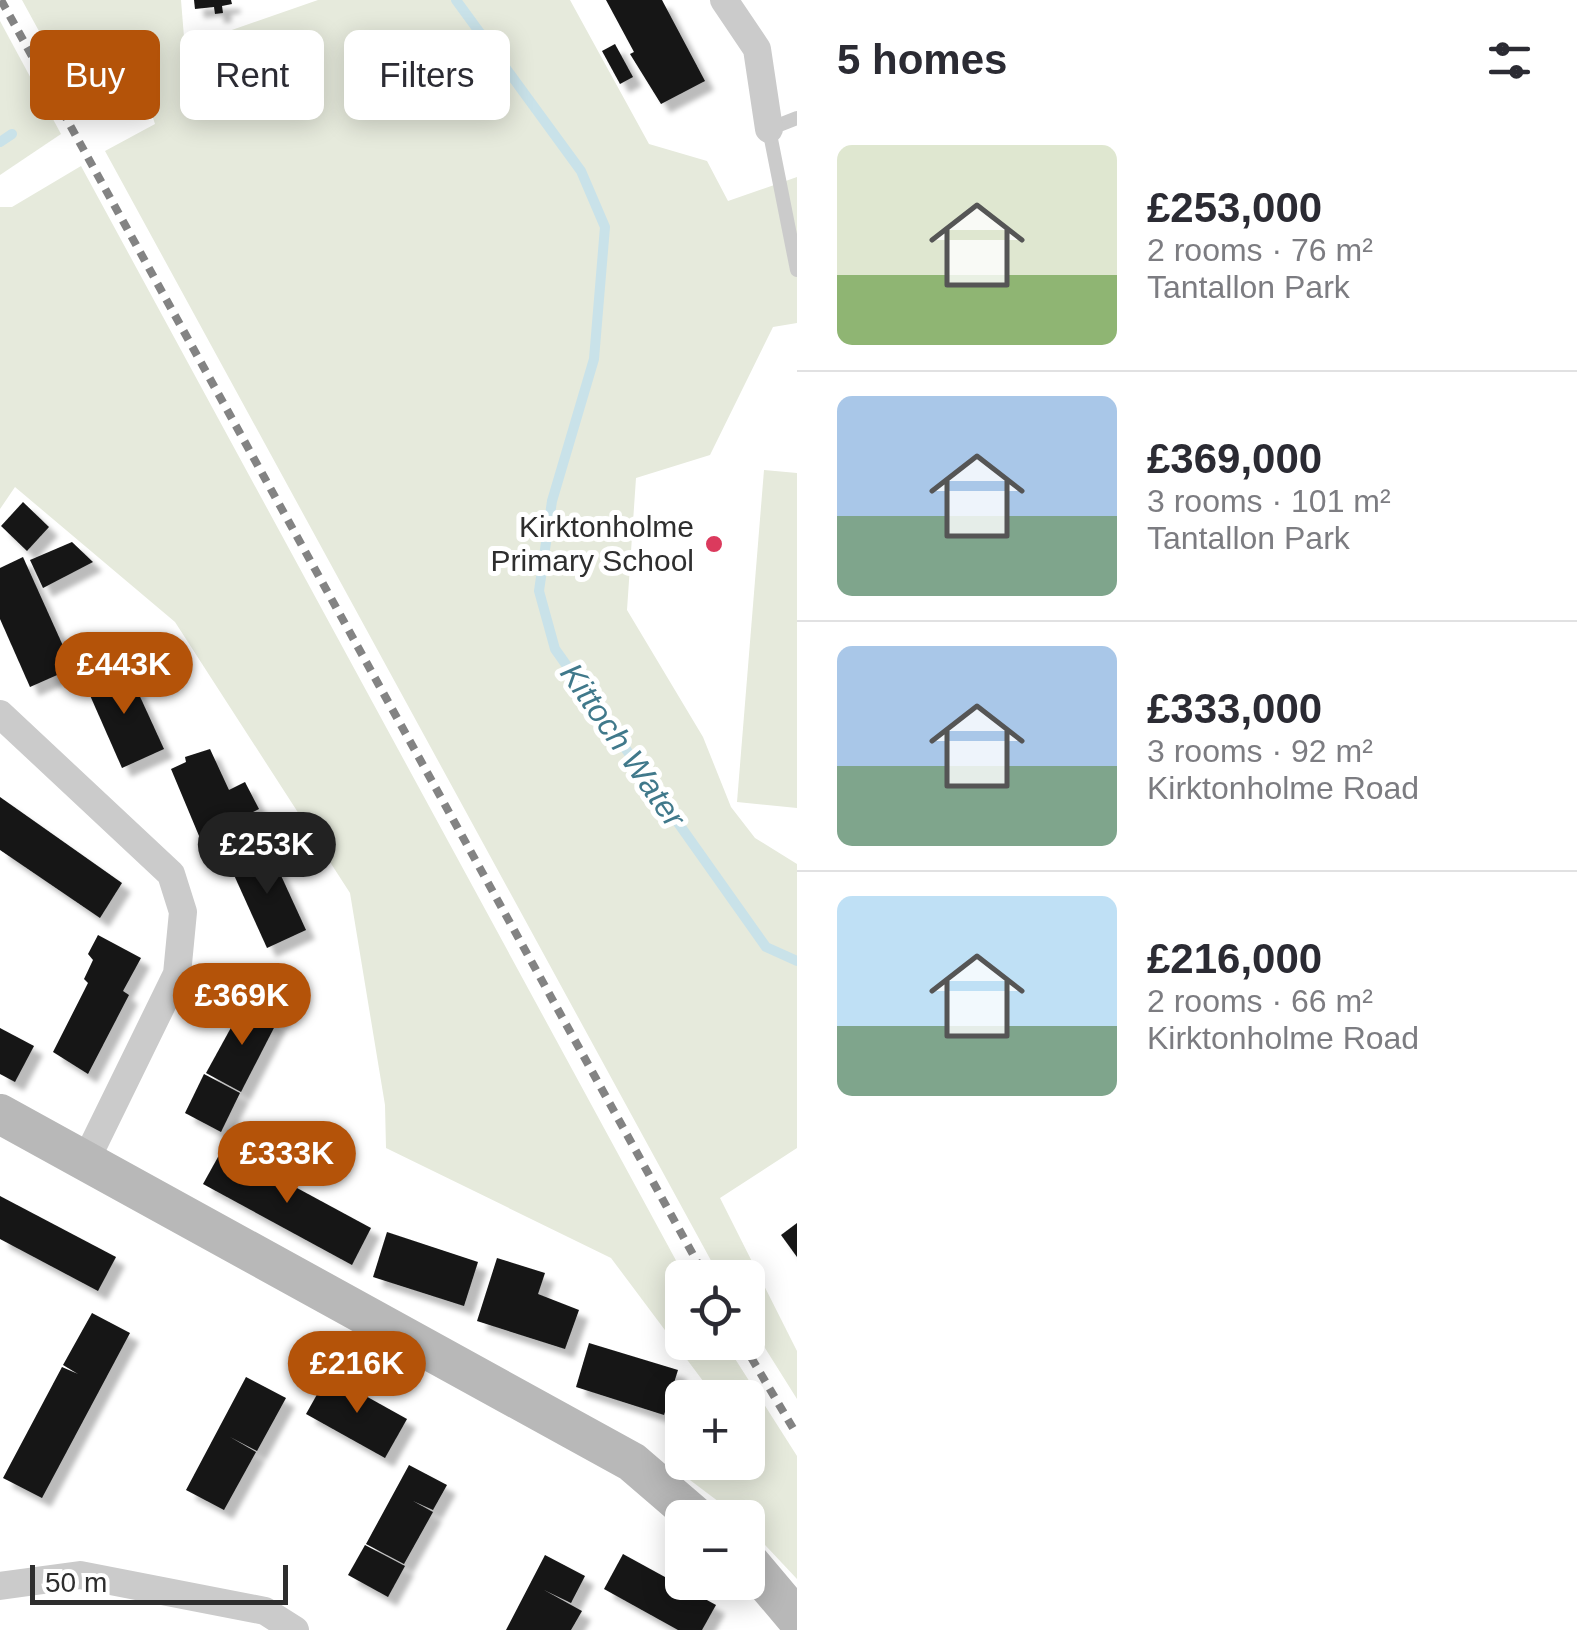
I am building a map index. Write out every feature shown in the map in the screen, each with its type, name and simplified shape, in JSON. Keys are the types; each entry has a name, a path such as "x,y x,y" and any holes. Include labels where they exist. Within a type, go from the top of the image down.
{"street":[{"path":"724,0 757,49 769,129"},
{"path":"0,714 171,874 183,912 177,974 86,1160"},
{"path":"0,1114 632,1462 676,1500"},
{"path":"0,1586 80,1575 265,1611 296,1630"},
{"path":"765,1581 797,1619"}],"lane":[{"path":"797,118 769,129 797,270"}],"shaded area":[{"path":"22,0 181,0 180,120 324,120 324,30 232,30 318,0 570,0 649,144 707,161 728,201 797,177 797,323 773,327 710,455 636,478 627,610 703,737 731,807 755,838 797,864 797,1148 720,1198 751,1260 711,1260 105,151 155,124 154,120 160,120 160,30 38,30"},
{"path":"0,21 30,77 30,120 53,120 61,134 0,175"},
{"path":"81,166 676,1260 665,1260 665,1330 611,1258 386,1148 385,1105 350,893 175,622 15,487 0,509 0,207 12,207"},
{"path":"764,470 797,473 797,808 737,802"},
{"path":"765,1287 797,1351 797,1399 765,1348"},
{"path":"687,1360 736,1360 749,1380 702,1380"},
{"path":"765,1406 797,1456 797,1579 765,1545 765,1500 716,1500 690,1480 765,1480"}],"building":[{"path":"194,0 231,0 232,4 222,6 223,13 215,14 214,7 195,9"},
{"path":"606,0 662,0 705,81 661,104 630,54 634,52"},
{"path":"615,44 633,77 620,84 602,51"},
{"path":"23,502 49,527 27,551 1,526"},
{"path":"72,542 93,562 43,588 30,560"},
{"path":"23,557 73,668 30,687 0,619 0,568"},
{"path":"126,666 164,749 122,768 85,684"},
{"path":"210,749 229,790 245,782 259,809 241,818 249,835 207,855 171,769 186,762 185,757"},
{"path":"0,797 122,883 100,918 0,850"},
{"path":"267,845 306,930 267,948 229,864"},
{"path":"98,935 141,958 123,991 129,995 88,1074 53,1052 88,983 84,979 93,960 88,954"},
{"path":"264,967 296,985 278,1020 245,1003"},
{"path":"244,1004 277,1022 241,1092 206,1073"},
{"path":"0,1028 34,1046 15,1082 0,1074"},
{"path":"204,1074 240,1093 221,1132 185,1113"},
{"path":"223,1148 371,1228 352,1265 203,1184"},
{"path":"0,1196 116,1257 98,1291 0,1239"},
{"path":"797,1223 797,1257 781,1235"},
{"path":"387,1232 478,1262 464,1306 373,1277"},
{"path":"497,1258 545,1273 538,1294 579,1310 565,1349 477,1321"},
{"path":"92,1313 130,1333 42,1498 3,1478 62,1367 78,1374 63,1365"},
{"path":"589,1343 678,1370 675,1380 665,1380 664,1415 576,1387"},
{"path":"328,1375 407,1419 385,1458 306,1414"},
{"path":"246,1377 286,1398 257,1451 230,1437 256,1452 224,1510 186,1490"},
{"path":"409,1465 447,1485 433,1510 413,1501 433,1512 404,1564 366,1544"},
{"path":"365,1545 405,1566 388,1597 348,1575"},
{"path":"623,1554 665,1577 665,1600 707,1600 716,1605 702,1630 678,1630 604,1589"},
{"path":"545,1555 585,1576 571,1603 544,1590 582,1611 571,1630 506,1630"}],"waterway":[{"name":"Kittoch Water","path":"456,0 581,171 605,227 594,359 552,501 539,591 555,649 766,947 797,961"},
{"path":"0,142 12,134"}],"railway":[{"path":"1,0 696,1260"},
{"path":"753,1360 797,1435"}],"place":[{"name":"Kirktonholme Primary School","path":"714,544"}]}
